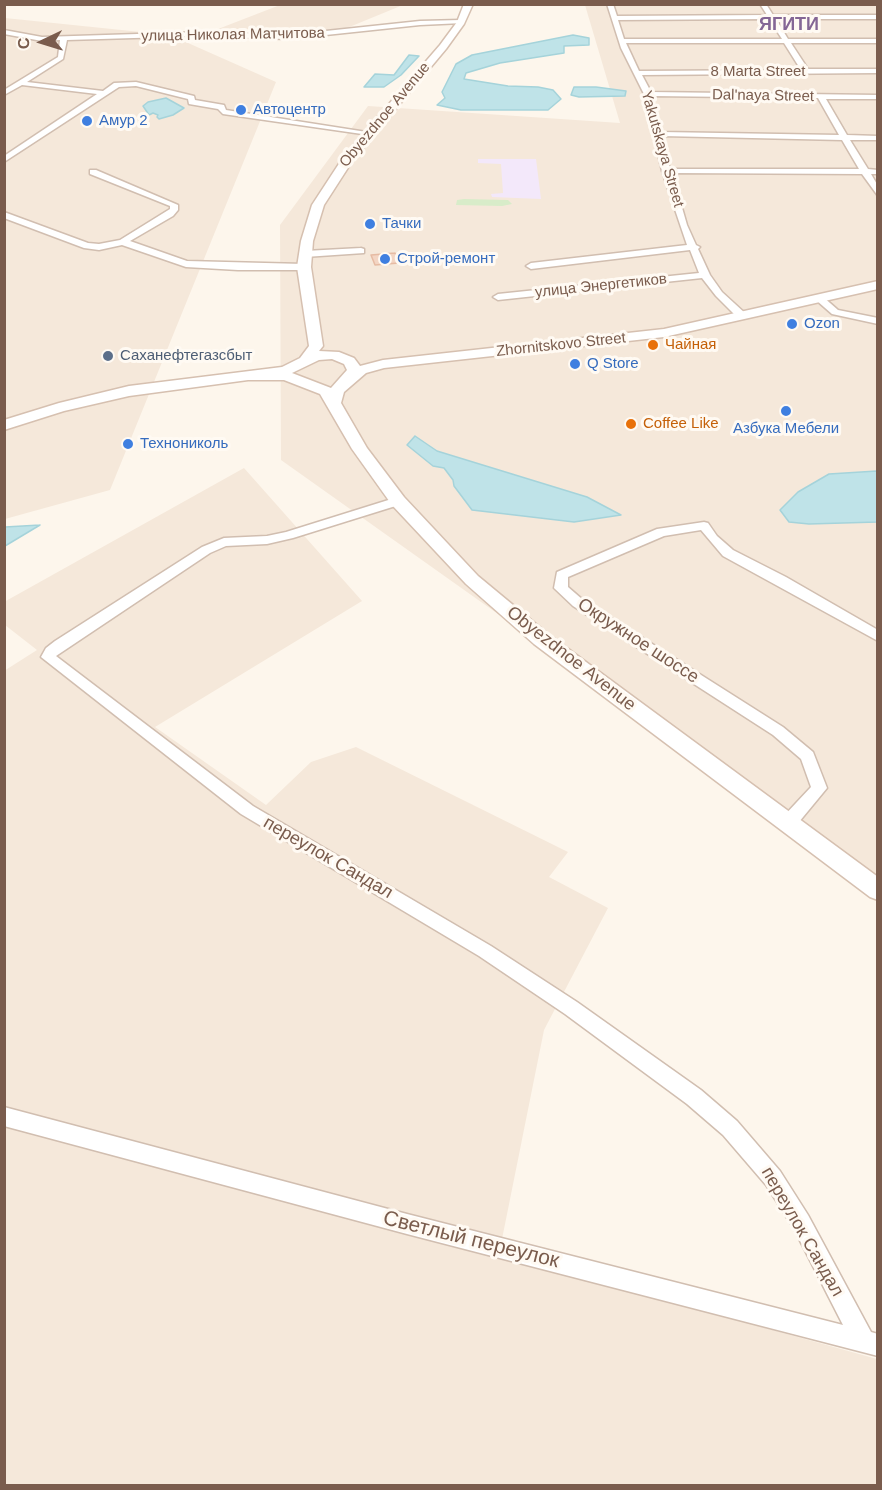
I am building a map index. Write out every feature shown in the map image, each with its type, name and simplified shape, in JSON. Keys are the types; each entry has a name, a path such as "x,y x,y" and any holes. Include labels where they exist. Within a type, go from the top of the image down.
{"main road":[{"name":"Obyezdnoe Avenue","path":"316,337 307,295 305,260 309,230 318,205 333,177 443,47 461,22 469,4"},
{"name":"Zhornitskovo Street","path":"339,356 359,364 383,364 614,340 671,332 878,285"},
{"path":"316,337 320,345 354,365 355,370 350,379 337,390 334,402"},
{"path":"316,337 316,346 302,361 295,374 308,384 339,384 350,379"},
{"path":"4,425 119,393 285,371 302,361 339,356"},
{"name":"Zhornitskovo Street","path":"350,379 361,370 383,364"},
{"path":"249,376 285,376 326,391 334,402"},
{"name":"Obyezdnoe Avenue","path":"334,402 360,449 398,501 472,580 541,639 878,890"}],"street":[{"name":"Yakutskaya Street","path":"610,4 622,41 648,94 666,171 683,225 695,247 705,274 719,294 742,316"},
{"path":"763,4 805,71"},
{"path":"613,18 878,17"},
{"name":"улица Николая Матчитова","path":"5,32 42,39 201,34 288,37 420,22 461,22"},
{"path":"4,93 61,58 64,38"},
{"path":"622,41 878,41"},
{"name":"8 Marta Street","path":"638,73 878,71"},
{"path":"20,83 104,93"},
{"path":"4,160 104,93 125,83 191,98 192,102 221,106 223,112 249,118 369,133"},
{"name":"Dal'naya Street","path":"648,94 878,97"},
{"path":"821,97 878,194"},
{"path":"839,128 878,129"},
{"path":"657,134 787,134 878,138"},
{"path":"666,171 878,172"},
{"path":"4,215 87,246 99,247 123,242 174,210 174,205 93,172"},
{"path":"123,242 186,264 238,267 361,251"},
{"name":"улица Энергетиков","path":"531,266 695,247"},
{"name":"улица Энергетиков","path":"498,297 705,274"},
{"path":"819,298 836,312 878,321"},
{"name":"переулок Сандал","path":"398,501 289,535 267,540 224,542 206,550 60,644 51,651 48,657 257,817 493,957 571,1008 694,1097 730,1128 774,1178 870,1342"},
{"name":"Окружное шоссе","path":"788,823 819,788 808,756 778,731 578,603 561,588 562,575 661,531 704,526 713,539 728,552 782,580 878,636"},
{"name":"Светлый переулок","path":"4,1116 407,1224 870,1342"}],"shaded area":[{"path":"280,5 403,5 342,30 218,29"},
{"path":"585,5 877,5 877,883 281,460 280,225 368,106 620,123"},
{"path":"5,18 170,35 276,82 110,490 5,519"},
{"path":"478,159 536,159 541,199 492,197 491,194 503,193 501,164 478,163"},
{"path":"244,468 362,601 155,727 266,805 311,762 356,747 568,852 549,877 608,908 544,1030 499,1254 877,1359 877,1485 5,1485 4,671 37,650 5,625 4,602"}],"green space":[{"path":"457,200 508,200 512,204 502,206 456,205"}],"water":[{"path":"573,35 589,38 589,45 564,46 564,53 500,63 466,73 464,79 553,90 561,99 548,110 461,110 437,105 445,98 442,92 456,64 472,55"},
{"path":"409,55 419,56 401,75 384,87 364,87 375,74 394,75"},
{"path":"574,87 626,91 625,96 579,97 571,95"},
{"path":"166,98 184,108 173,115 159,119 158,115 153,113 149,115 143,106 148,102"},
{"path":"415,436 437,451 587,497 621,515 574,522 472,510 444,468 433,466 407,445"},
{"path":"877,471 877,522 809,524 789,522 780,510 798,492 829,474"},
{"path":"40,525 5,546 5,527"}],"building":[{"name":"Строй-ремонт","path":"395,253 399,263 375,265 371,255"}],"place":[{"name":"Автоцентр","path":"241,110"},
{"name":"Амур 2","path":"87,121"},
{"name":"Тачки","path":"370,224"},
{"name":"Строй-ремонт","path":"385,259"},
{"name":"Ozon","path":"792,324"},
{"name":"Чайная","path":"653,345"},
{"name":"Саханефтегазсбыт","path":"108,356"},
{"name":"Q Store","path":"575,364"},
{"name":"Азбука Мебели","path":"786,411"},
{"name":"Coffee Like","path":"631,424"},
{"name":"Технониколь","path":"128,444"}],"district":[{"name":"ЯГИТИ","path":"789,25"}]}
